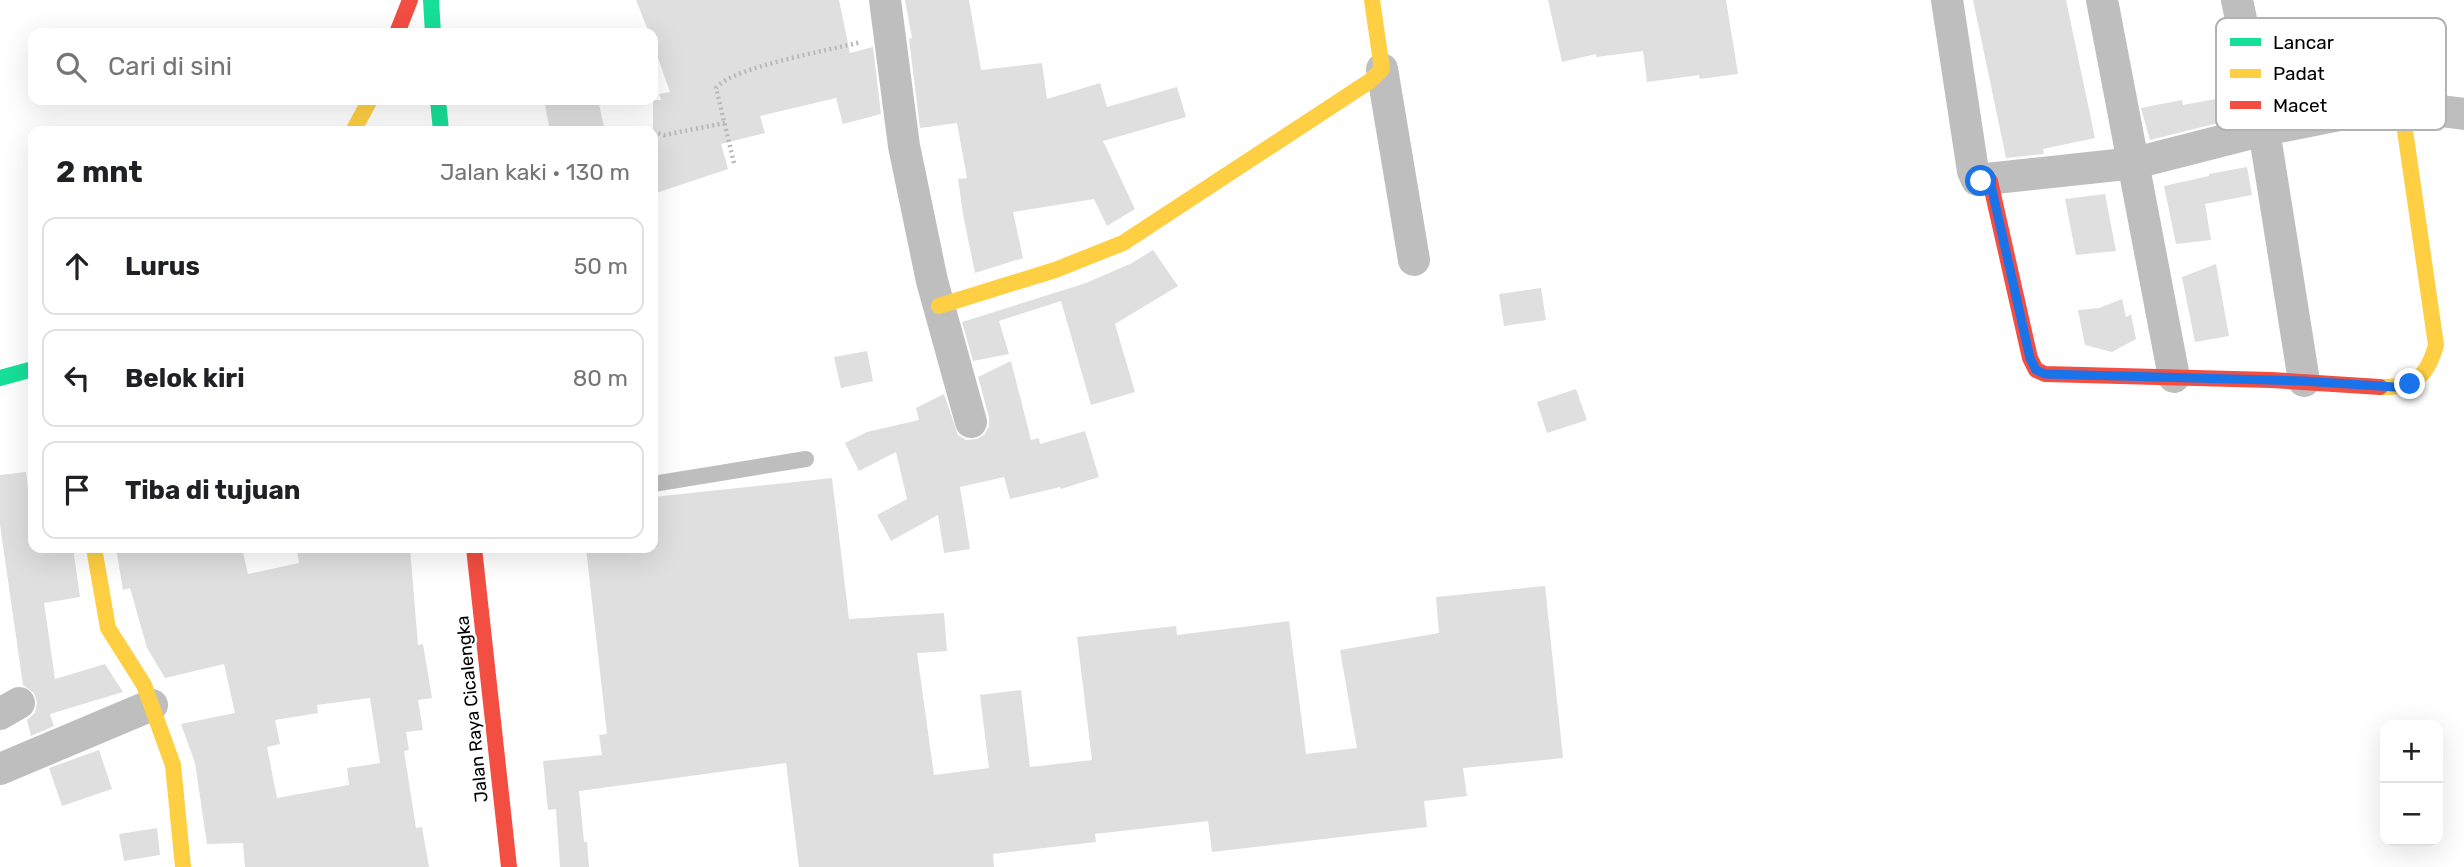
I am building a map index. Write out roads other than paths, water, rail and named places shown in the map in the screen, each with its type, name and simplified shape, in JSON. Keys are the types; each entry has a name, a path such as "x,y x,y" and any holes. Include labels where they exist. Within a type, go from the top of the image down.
{"main road":[{"path":"399,28 410,0"},
{"path":"431,0 433,28"},
{"path":"939,306 1056,271 1123,243 1370,81 1382,69 1372,0"},
{"path":"356,126 367,105"},
{"path":"438,105 440,126"},
{"path":"1990,181 2030,358 2036,370 2045,374 2304,381 2394,387 2410,384 2423,374 2432,362 2436,345 2405,130"},
{"path":"0,378 28,370"},
{"path":"94,553 108,628 144,685 176,775 183,867"},
{"name":"Jalan Raya Cicalengka","path":"475,553 509,867"}],"street":[{"path":"885,0 904,146 939,306 971,422"},
{"path":"1947,0 1974,177 1981,181 2135,163 2264,130 2304,381"},
{"path":"2102,0 2174,377"},
{"path":"2237,0 2241,18"},
{"path":"1382,69 1414,260"},
{"path":"2446,112 2464,114"},
{"path":"0,769 152,705"}],"lane":[{"path":"658,483 806,459"}]}
